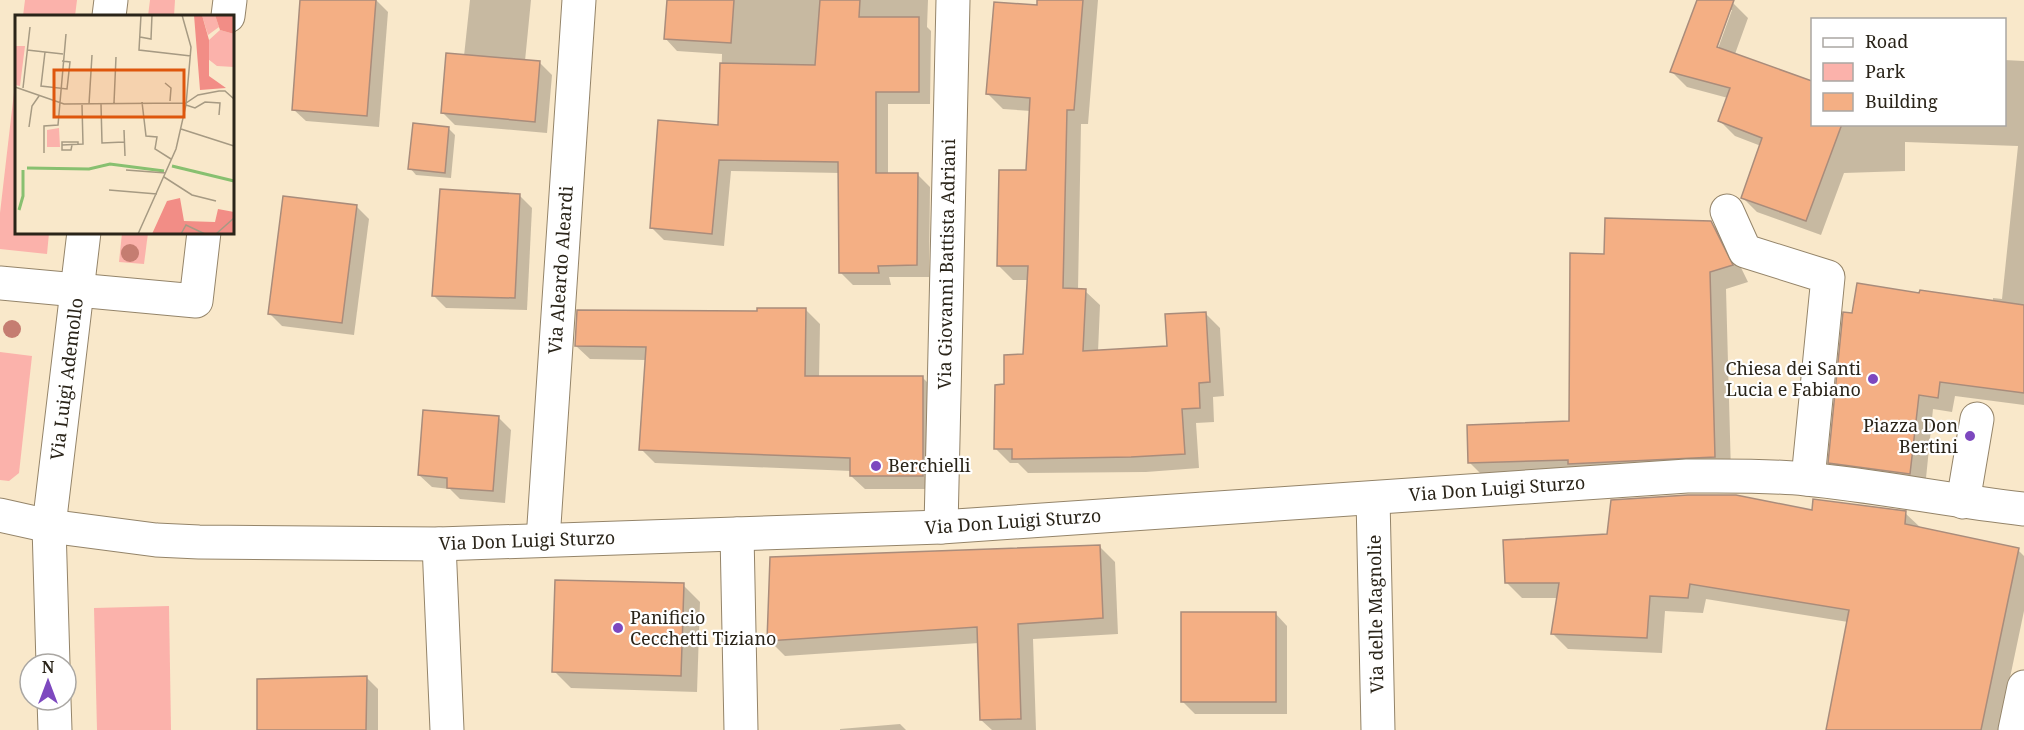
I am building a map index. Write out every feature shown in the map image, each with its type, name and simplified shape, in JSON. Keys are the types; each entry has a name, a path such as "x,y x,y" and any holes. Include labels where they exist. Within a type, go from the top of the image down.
{"street":[{"path":"109,15 111,0"},
{"path":"228,15 230,0"},
{"name":"Via Aleardo Aleardi","path":"543,540 579,0"},
{"name":"Via Giovanni Battista Adriani","path":"941,527 953,0"},
{"path":"1727,211 1745,251 1828,277 1808,479"},
{"name":"Via Luigi Ademollo","path":"53,652 49,526 84,234"},
{"path":"0,283 196,301 204,234"},
{"path":"1963,502 1977,419"},
{"name":"Via Don Luigi Sturzo","path":"0,515 49,526 156,540 439,544 941,527 1687,476 1808,479 2024,509"},
{"name":"Via delle Magnolie","path":"1373,498 1378,730"},
{"path":"737,534 741,730"},
{"path":"439,544 447,730"},
{"path":"2015,730 2024,687"},
{"path":"54,712 55,730"}],"green space":[{"path":"25,0 77,0 75,15 23,15"},
{"path":"150,0 175,0 174,15 148,15"},
{"path":"15,84 15,234 49,234 47,254 0,249 0,213"},
{"path":"122,234 148,234 144,264 119,262"},
{"path":"0,352 32,356 19,473 9,481 0,480"},
{"path":"169,606 171,730 97,730 94,608"}],"building":[{"path":"300,0 376,0 367,116 292,110"},
{"path":"667,0 734,0 731,43 664,39"},
{"path":"820,0 860,0 859,17 919,17 919,92 876,92 876,173 918,173 917,265 878,266 879,273 839,273 838,162 719,160 712,234 650,228 658,120 718,125 720,63 815,65"},
{"path":"1037,0 1083,0 1074,110 1067,110 1063,288 1086,289 1083,351 1167,346 1165,314 1206,312 1210,382 1199,383 1200,408 1182,409 1185,454 1012,459 1012,449 994,449 995,385 1004,384 1004,355 1023,354 1028,266 997,266 999,170 1026,170 1030,98 986,94 994,2 1037,5"},
{"path":"1697,0 1734,0 1717,47 1811,81 1811,126 1841,126 1806,221 1741,198 1762,138 1718,121 1730,88 1670,72"},
{"path":"446,53 540,61 535,122 441,113"},
{"path":"413,123 449,127 445,173 408,169"},
{"path":"440,189 520,194 515,298 432,296"},
{"path":"283,196 357,205 342,323 268,314"},
{"path":"1605,218 1711,221 1733,265 1710,272 1715,457 1568,464 1568,460 1468,463 1467,425 1569,421 1570,253 1604,254"},
{"path":"1857,283 1919,293 1920,290 2024,305 2024,393 1940,382 1938,398 1919,395 1910,474 1828,463 1843,312 1852,313"},
{"path":"757,308 806,308 805,376 923,376 923,476 850,476 850,458 639,450 646,347 575,346 577,310 757,311"},
{"path":"423,410 499,416 493,491 447,488 447,478 418,475"},
{"path":"1688,495 1736,495 1812,510 1813,499 1906,511 1905,524 2019,548 1981,730 1826,730 1849,610 1690,584 1688,598 1650,596 1647,638 1551,634 1559,583 1505,583 1503,540 1607,534 1611,500"},
{"path":"1100,545 1103,618 1018,624 1021,719 980,720 977,627 767,641 770,557"},
{"name":"Panificio Cecchetti Tiziano","path":"555,580 684,583 681,676 552,672"},
{"path":"1181,612 1276,612 1276,702 1181,702"},
{"path":"367,676 366,730 257,730 257,679"}],"place":[{"name":"Chiesa dei Santi Lucia e Fabiano","path":"1873,379"},
{"name":"Piazza Don Bertini","path":"1970,436"},
{"name":"Berchielli","path":"876,466"},
{"name":"Panificio Cecchetti Tiziano","path":"618,628"}]}
